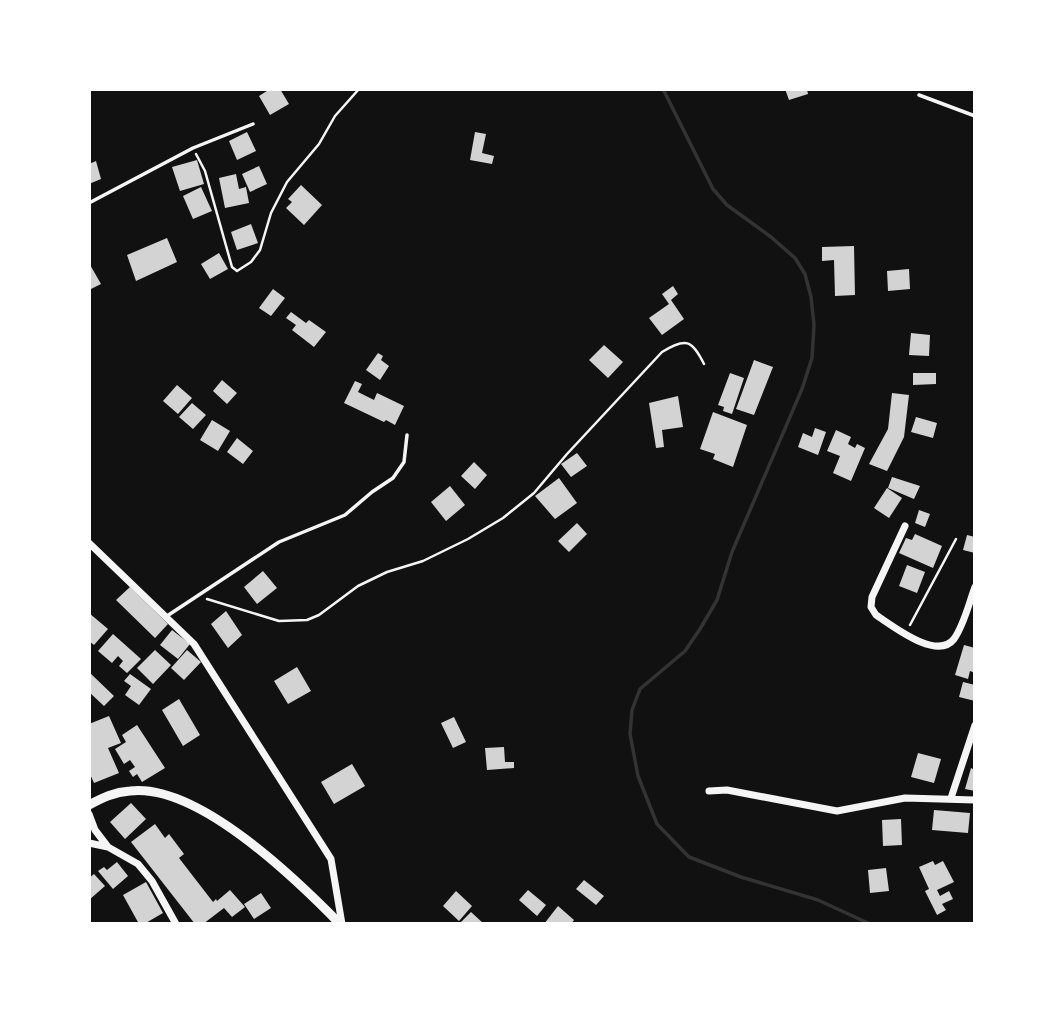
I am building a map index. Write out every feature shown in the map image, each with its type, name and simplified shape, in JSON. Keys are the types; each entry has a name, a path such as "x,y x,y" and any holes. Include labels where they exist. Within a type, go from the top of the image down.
{"street":[{"path":"905,526 871,604 876,615 905,634 931,647 938,647 951,642 959,629 975,587"},
{"path":"89,543 194,644 331,859 341,924"},
{"path":"951,798 975,725"},
{"path":"89,806 107,795 132,790 187,802 272,859 341,924"},
{"path":"709,791 727,790 837,811 886,800 975,800"},
{"path":"89,814 95,830 108,847"},
{"path":"89,843 108,847 138,864 152,881 176,924"}],"lane":[{"path":"919,95 975,116"},
{"path":"89,203 193,148 253,124"},
{"path":"166,617 279,542 345,515 393,478 404,462 407,435"}],"path":[{"path":"193,148 205,172 232,267 237,271 250,262 260,250 271,213 287,183 319,144 335,116 359,89"},
{"path":"197,596 279,621 307,620 319,615 358,586 387,572 423,561 503,518 534,493 662,352 675,344 685,342 695,347 704,364"},
{"path":"905,634 956,539"}],"building":[{"path":"270,89 280,89 289,104 270,115 259,96"},
{"path":"785,89 807,89 808,94 789,100"},
{"path":"247,132 256,151 237,160 229,141"},
{"path":"475,132 486,134 482,153 494,156 492,164 470,160"},
{"path":"197,160 204,184 180,191 172,167"},
{"path":"96,161 101,179 89,184 89,164"},
{"path":"259,166 267,184 250,192 242,174"},
{"path":"236,174 239,189 246,187 249,203 225,208 219,178"},
{"path":"301,185 322,205 304,225 286,208 292,202 288,199"},
{"path":"201,187 212,211 193,219 183,196"},
{"path":"251,224 258,243 237,250 231,232"},
{"path":"167,238 177,262 136,281 127,255"},
{"path":"854,246 855,295 835,296 834,260 822,261 822,247"},
{"path":"219,253 228,269 210,279 201,264"},
{"path":"89,263 101,284 89,290"},
{"path":"909,269 910,289 888,291 887,271"},
{"path":"673,286 678,294 671,300 684,319 662,335 649,318 669,304 662,294"},
{"path":"273,289 285,298 271,316 259,308"},
{"path":"291,312 306,323 309,320 326,332 314,347 292,330 296,325 286,318"},
{"path":"911,333 930,335 929,356 909,355"},
{"path":"604,345 623,362 608,378 589,360"},
{"path":"378,353 383,356 381,360 389,366 380,380 366,370"},
{"path":"754,360 773,367 754,415 736,409"},
{"path":"730,373 744,378 732,414 723,411 724,407 718,405"},
{"path":"913,373 936,373 936,384 913,385"},
{"path":"222,380 237,393 227,404 213,391"},
{"path":"355,381 362,384 358,392 374,400 377,393 404,406 395,425 344,403"},
{"path":"177,385 192,398 178,414 163,401"},
{"path":"892,393 909,395 904,437 887,471 869,464 888,429"},
{"path":"678,396 683,427 662,430 664,447 656,448 649,403"},
{"path":"192,403 206,415 193,429 179,417"},
{"path":"713,412 747,425 733,467 713,459 715,454 700,449"},
{"path":"916,417 937,423 933,438 911,432"},
{"path":"212,420 230,431 218,451 200,440"},
{"path":"815,428 826,432 818,455 798,447 803,433 812,437"},
{"path":"836,430 851,437 848,444 855,448 857,444 865,448 851,481 833,473 840,456 827,451"},
{"path":"237,438 253,451 243,464 227,452"},
{"path":"577,453 587,466 571,477 561,464"},
{"path":"474,462 487,475 475,489 461,476"},
{"path":"892,477 920,486 914,499 888,488"},
{"path":"559,478 577,503 555,519 535,496"},
{"path":"450,486 465,505 446,521 431,502"},
{"path":"887,488 902,498 889,518 874,508"},
{"path":"919,510 930,514 925,527 915,523"},
{"path":"577,523 587,534 569,552 558,541"},
{"path":"915,534 942,546 933,568 899,553 906,538 912,540"},
{"path":"967,535 975,537 975,553 963,550"},
{"path":"907,565 925,572 917,593 899,586"},
{"path":"263,571 277,588 257,604 244,587"},
{"path":"130,587 168,624 155,638 116,600"},
{"path":"226,611 242,635 228,648 211,624"},
{"path":"89,613 108,629 94,645 89,641"},
{"path":"172,630 190,644 178,659 160,645"},
{"path":"113,634 141,659 127,673 119,666 123,661 118,656 112,663 98,651"},
{"path":"964,645 975,648 975,673 970,671 968,679 955,675"},
{"path":"155,650 171,665 153,684 137,668"},
{"path":"187,650 201,662 184,680 171,668"},
{"path":"297,667 311,691 288,704 274,681"},
{"path":"89,672 114,696 104,706 89,692"},
{"path":"130,674 151,689 139,705 125,695 131,686 124,681"},
{"path":"963,682 975,685 975,701 959,697"},
{"path":"179,699 200,735 183,746 162,710"},
{"path":"109,716 121,743 108,748 119,773 94,783 89,772 89,724"},
{"path":"454,717 466,742 453,748 441,723"},
{"path":"137,725 165,768 142,782 137,774 133,777 129,771 135,767 130,760 124,764 115,749 126,742 122,735"},
{"path":"504,747 505,762 514,762 514,768 487,770 485,748"},
{"path":"918,753 941,759 934,783 911,777"},
{"path":"352,764 365,786 334,804 321,782"},
{"path":"971,768 975,770 975,791 965,789"},
{"path":"131,803 146,819 125,839 110,822"},
{"path":"934,810 970,813 968,833 932,830"},
{"path":"901,819 902,845 883,846 882,820"},
{"path":"155,824 165,838 169,834 184,854 179,858 213,902 230,890 245,907 232,917 224,908 203,924 195,924 131,842"},
{"path":"933,861 935,865 943,861 954,882 937,890 940,896 949,891 953,899 942,904 946,910 937,915 925,891 929,889 919,867"},
{"path":"117,862 128,876 113,889 98,871 104,867 107,870"},
{"path":"886,868 889,891 870,893 868,870"},
{"path":"94,874 105,886 89,900 89,878"},
{"path":"584,880 604,896 596,905 576,889"},
{"path":"146,882 163,913 139,924 123,895"},
{"path":"528,890 546,905 537,916 519,900"},
{"path":"456,891 472,906 459,921 443,906"},
{"path":"261,893 271,908 254,919 244,904"},
{"path":"558,906 574,920 571,924 544,924"},
{"path":"471,912 484,924 459,924"}],"waterway":[{"path":"663,89 713,189 727,205 795,258 805,274 814,325 812,358 802,389 732,552 717,600 685,651 640,689 632,710 630,734 638,776 657,824 689,857 741,877 818,900 870,924"}]}
